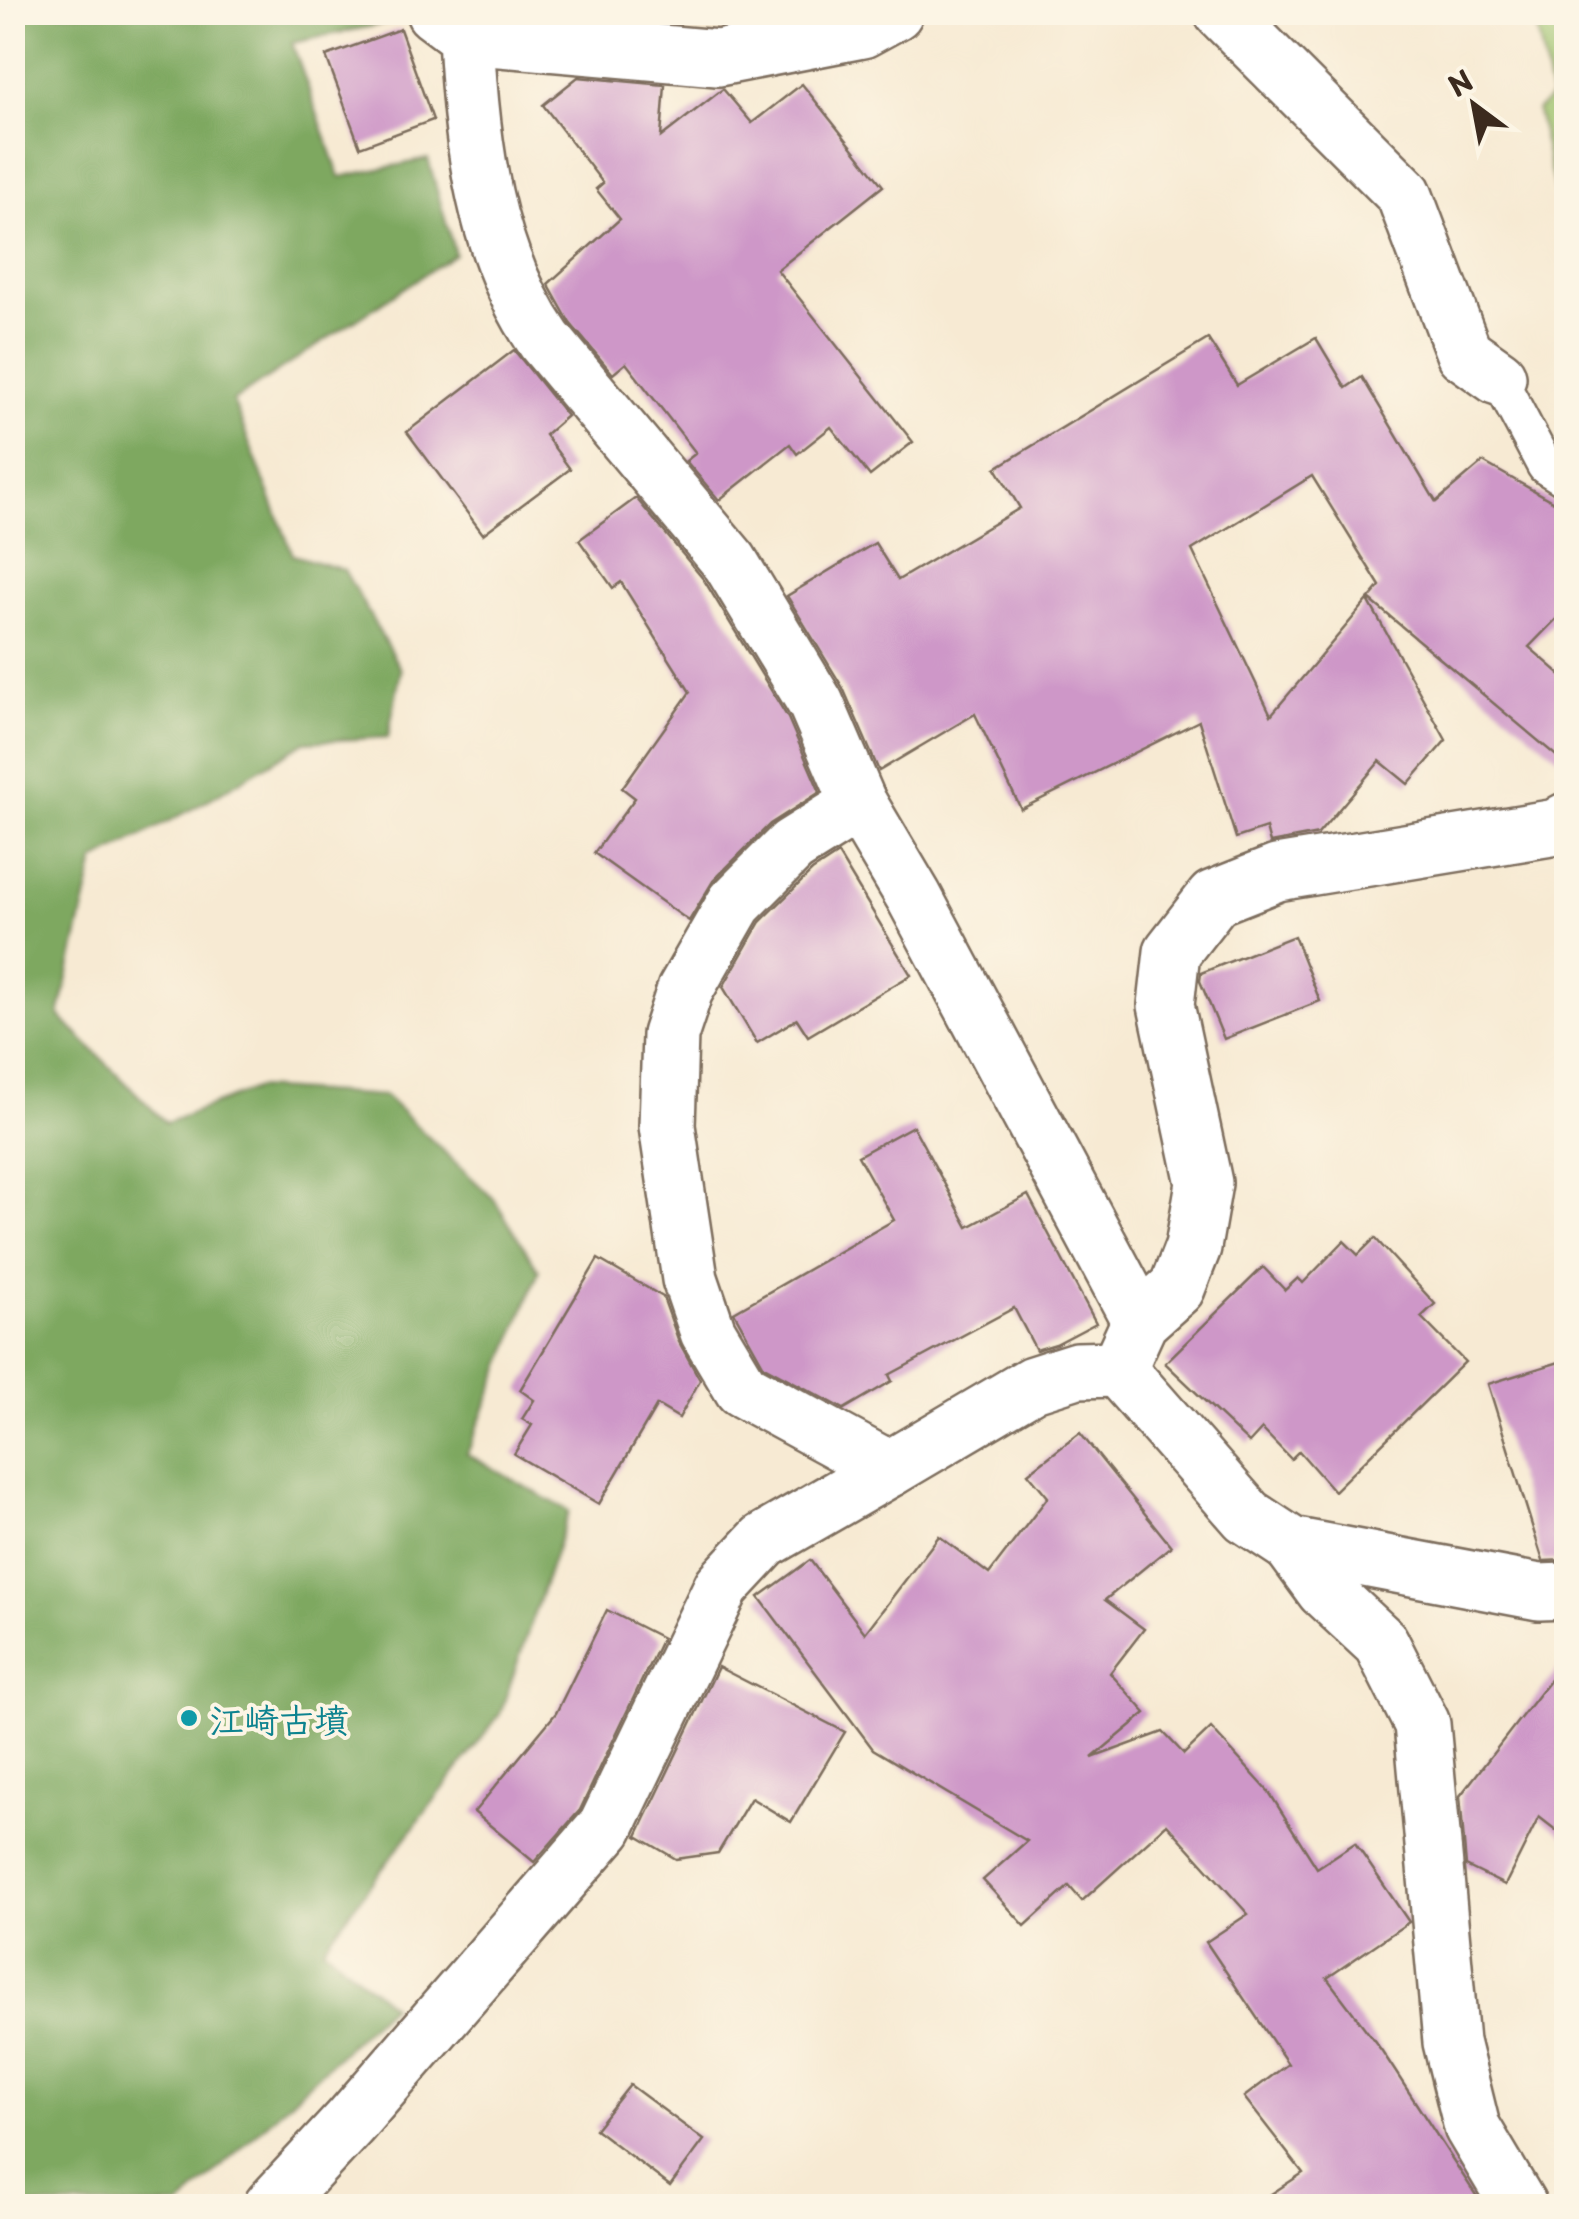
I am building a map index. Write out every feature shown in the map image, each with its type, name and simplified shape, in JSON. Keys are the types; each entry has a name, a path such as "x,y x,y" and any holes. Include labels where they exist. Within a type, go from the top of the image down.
{"street":[{"path":"895,12 862,30 718,58 450,24 498,252 522,307 545,341 730,562 816,704 859,804 914,898 1129,1345 1247,1516 1291,1545 1324,1590 1381,1642 1422,1724 1451,2042 1472,2127 1519,2206"},
{"path":"1222,12 1404,194 1464,353 1498,376"},
{"path":"859,804 792,846 735,904 685,990 670,1035 667,1126 690,1279 708,1332 742,1389 889,1469"},
{"path":"272,2206 606,1827 722,1586 764,1541 1033,1384 1077,1370 1129,1345 1177,1288 1193,1247 1204,1183 1166,1004 1172,952 1214,898 1277,873 1557,827 1566,821"},
{"path":"1291,1545 1539,1592 1566,1591"}],"lane":[{"path":"1498,376 1545,466 1566,479"}],"green space":[{"path":"12,13 434,13 292,43 340,177 428,159 455,254 233,401 293,555 344,570 401,670 388,737 305,742 95,861 59,1016 166,1123 257,1088 385,1096 494,1199 539,1271 467,1454 569,1511 500,1714 323,1947 391,2005 180,2206 13,2206"},
{"path":"1534,13 1566,13 1566,239 1537,111 1551,97"}],"building":[{"path":"400,29 433,120 360,147 326,56"},
{"path":"578,77 665,85 661,137 723,89 752,123 802,84 883,186 777,270 913,442 870,476 831,427 797,454 790,444 719,500 686,461 696,453 626,363 613,374 570,323 548,284 620,219 596,189 603,183 543,105"},
{"path":"1316,338 1346,388 1362,377 1436,502 1483,462 1566,509 1566,609 1529,647 1566,679 1566,764 1369,599 1380,586 1312,476 1192,550 1271,715 1368,600 1446,740 1408,784 1380,761 1318,834 1270,843 1266,828 1236,838 1199,721 1021,809 975,714 879,771 843,688 787,596 875,543 898,580 1020,508 996,468 1208,339 1237,385"},
{"path":"514,350 567,416 545,435 570,469 483,534 407,432"},
{"path":"636,498 704,580 788,718 820,792 770,824 713,881 689,921 594,853 635,798 622,788 690,692 621,582 613,588 579,540"},
{"path":"838,854 911,975 808,1036 797,1019 757,1043 723,987 760,922 812,871"},
{"path":"1294,936 1320,1001 1224,1039 1200,981 1201,973"},
{"path":"913,1126 968,1227 1028,1195 1096,1323 1036,1350 1014,1308 889,1375 892,1381 844,1409 764,1366 734,1312 894,1220 858,1156"},
{"path":"1375,1238 1435,1304 1421,1317 1465,1362 1334,1491 1299,1451 1291,1459 1262,1429 1249,1443 1165,1363 1263,1267 1285,1290 1298,1278 1303,1283 1344,1241 1358,1255"},
{"path":"598,1259 663,1297 679,1342 700,1380 679,1418 657,1405 599,1504 514,1454 532,1425 522,1419 534,1400 520,1390"},
{"path":"1566,1360 1566,1560 1543,1561 1488,1384"},
{"path":"1080,1433 1171,1546 1105,1600 1144,1629 1110,1673 1146,1713 1092,1758 1163,1732 1184,1754 1211,1728 1269,1792 1317,1868 1355,1843 1409,1922 1327,1978 1382,2051 1483,2206 1253,2206 1303,2173 1244,2097 1288,2064 1206,1942 1248,1914 1167,1824 1082,1901 1069,1886 1025,1926 983,1880 1027,1841 873,1749 759,1597 810,1560 865,1633 939,1536 989,1574 1048,1497 1028,1473"},
{"path":"607,1610 662,1638 580,1810 534,1862 474,1812 556,1713"},
{"path":"1566,1659 1566,1838 1539,1817 1505,1885 1466,1866 1460,1796"},
{"path":"718,1667 845,1732 791,1822 751,1798 718,1853 676,1859 637,1836"},
{"path":"630,2085 704,2140 670,2186 595,2129"}],"place":[{"name":"江崎古墳","path":"189,1718"}]}
